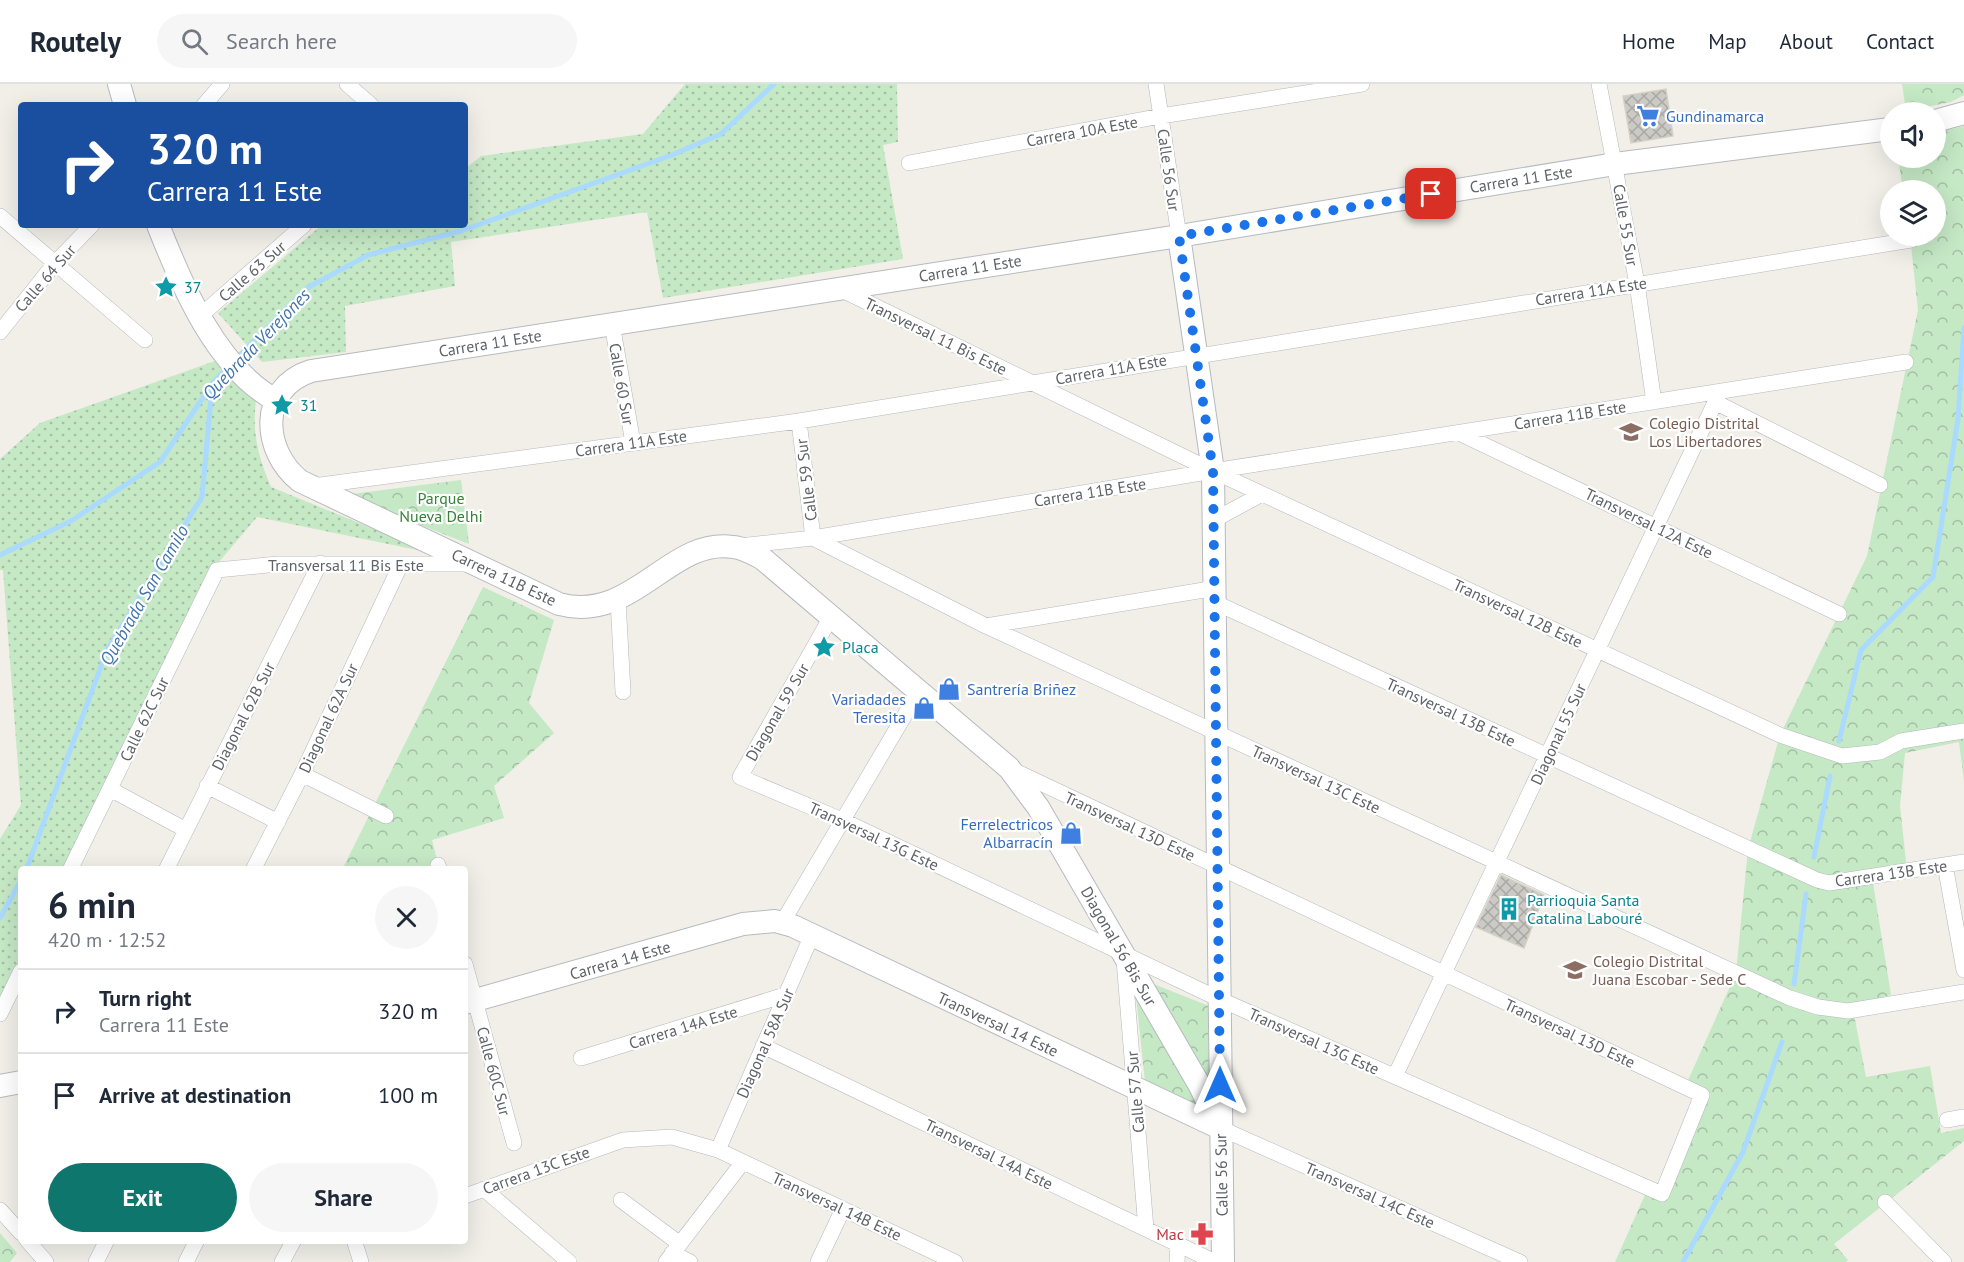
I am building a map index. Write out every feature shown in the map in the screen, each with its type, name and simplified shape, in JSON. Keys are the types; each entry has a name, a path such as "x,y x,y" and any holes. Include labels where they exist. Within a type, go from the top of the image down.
{"street":[{"path":"119,84 124,102"},
{"path":"207,102 222,84"},
{"path":"347,84 368,102"},
{"name":"Calle 56 Sur","path":"1156,84 1213,471 1223,1262"},
{"name":"Carrera 10A Este","path":"909,162 1161,116 1362,84"},
{"name":"Calle 55 Sur","path":"1599,84 1637,284 1654,402"},
{"path":"1946,118 1964,113"},
{"name":"Carrera 11 Este","path":"277,401 292,380 311,372 1179,236 1615,164 1880,130"},
{"path":"0,216 145,340"},
{"name":"Calle 64 Sur","path":"0,332 55,263 89,228"},
{"path":"159,228 212,337 241,373 263,393 277,401 271,427 274,448 291,474 309,486"},
{"name":"Calle 63 Sur","path":"200,316 301,228"},
{"name":"Carrera 11A Este","path":"309,486 799,421 1880,245"},
{"name":"Transversal 11 Bis Este","path":"840,289 1213,471"},
{"name":"Calle 60 Sur","path":"612,324 633,443"},
{"name":"Carrera 11B Este","path":"309,486 570,607 595,607 618,600 692,555 709,548 813,538 1459,432 1654,402 1717,397 1906,362"},
{"path":"1717,397 1880,485"},
{"name":"Diagonal 55 Sur","path":"1395,1076 1717,397"},
{"name":"Calle 59 Sur","path":"799,421 813,538"},
{"name":"Transversal 12A Este","path":"1459,432 1839,614"},
{"name":"Transversal 12B Este","path":"1213,471 1780,735 1824,752 1842,756 1860,755 1880,752 1901,741 1958,733"},
{"path":"1214,520 1262,494"},
{"name":"Transversal 13C Este","path":"813,538 986,626 1790,998 1818,1007 1848,1011 1964,992"},
{"name":"Transversal 13D Este","path":"735,547 763,559 1009,768 1702,1095 1662,1194"},
{"name":"Transversal 11 Bis Este","path":"217,570 278,564 320,563 400,566 476,564"},
{"name":"Diagonal 62B Sur","path":"168,866 320,563"},
{"name":"Diagonal 62A Sur","path":"255,866 302,774 400,566"},
{"name":"Calle 62C Sur","path":"72,866 217,570"},
{"path":"986,626 1216,596"},
{"name":"Transversal 13B Este","path":"1216,596 1547,756 1818,880"},
{"path":"618,600 623,692"},
{"name":"Diagonal 59 Sur","path":"740,777 831,617"},
{"path":"778,922 919,691"},
{"name":"Diagonal 56 Bis Sur","path":"1009,768 1038,807 1200,1086 1220,1128"},
{"path":"302,774 386,816"},
{"name":"Transversal 13G Este","path":"740,777 842,820 1219,999 1662,1194"},
{"path":"207,786 278,822"},
{"path":"110,789 186,830"},
{"name":"Carrera 13B Este","path":"1818,880 1829,883 1964,862"},
{"path":"1945,865 1964,970"},
{"name":"Transversal 14 Este","path":"778,922 812,935 1220,1128"},
{"name":"Carrera 14 Este","path":"470,1001 743,924 778,922"},
{"name":"Diagonal 58A Sur","path":"718,1150 812,935"},
{"name":"Calle 57 Sur","path":"1124,954 1146,1229"},
{"path":"0,1014 18,977"},
{"name":"Carrera 14A Este","path":"581,1058 785,995"},
{"name":"Calle 60C Sur","path":"470,1001 514,1143"},
{"name":"Transversal 14A Este","path":"763,1046 1215,1262"},
{"path":"0,1086 18,1083"},
{"path":"1947,1120 1964,1117"},
{"name":"Transversal 14C Este","path":"1220,1128 1520,1262"},
{"name":"Carrera 13C Este","path":"468,1195 608,1145 656,1136 688,1140 718,1150"},
{"name":"Transversal 14B Este","path":"718,1150 955,1262"},
{"path":"673,1253 743,1162"},
{"path":"484,1189 569,1262"},
{"path":"621,1200 673,1253 690,1262"},
{"path":"1885,1202 1944,1262"},
{"path":"818,1262 843,1209"},
{"path":"0,1210 18,1230"},
{"path":"30,1244 46,1262"},
{"path":"96,1262 105,1244"},
{"path":"186,1262 195,1244"},
{"path":"282,1262 292,1244"},
{"path":"355,1244 361,1262"},
{"path":"1177,1262 1178,1244"}],"green space":[{"path":"685,84 897,84 898,142 883,145 903,259 663,298 647,212 451,242 455,286 345,306 346,352 262,362 218,313 318,228 468,228 468,167 481,156 643,134"},
{"path":"1902,84 1964,84 1964,95 1951,102 1905,102"},
{"path":"1964,126 1964,781 1959,742 1905,753 1900,806 1907,871 1872,877 1891,995 1852,1004 1866,1077 1930,1066 1941,1133 1964,1128 1964,1141 1834,1244 1848,1260 1846,1262 1615,1262 1648,1188 1662,1194 1701,1095 1685,1087 1736,973 1748,849 1780,735 1867,556 1918,310 1911,246 1946,246 1946,180 1901,180 1900,168 1946,168 1946,130"},
{"path":"215,361 256,400 257,445 271,487 432,553 257,517 207,576 67,866 18,866 18,966 0,1002 0,839 21,805 3,570 0,570 0,459 40,423"},
{"name":"Parque Nueva Delhi","path":"461,480 469,544 344,495"},
{"path":"483,587 554,620 529,703 554,733 494,786 504,818 432,840 438,866 344,866"},
{"path":"1151,983 1209,1006 1213,1088"},
{"path":"1136,996 1207,1111 1145,1082"},
{"path":"0,1233 17,1253 10,1262 0,1262"}],"building":[{"name":"Gundinamarca","path":"1666,89 1673,136 1631,143 1623,96"},
{"name":"Parrioquia Santa Catalina Labouré","path":"1501,875 1544,895 1524,948 1476,927"}],"waterway":[{"name":"Quebrada Verejones","path":"236,359 307,288 368,255 461,231 672,155 721,134 774,84"},
{"path":"1839,741 1861,650 1933,577 1958,419 1964,328"},
{"name":"Quebrada Verejones","path":"0,555 71,521 160,462 212,384 227,368"},
{"name":"Quebrada San Camilo","path":"28,866 107,650 202,497 212,387"},
{"path":"1814,857 1830,776"},
{"name":"Quebrada San Camilo","path":"0,918 18,885"},
{"path":"1794,984 1806,894"},
{"path":"1683,1262 1743,1152 1782,1042"}],"place":[{"name":"Gundinamarca","path":"1648,116"},
{"name":"37","path":"166,287"},
{"name":"31","path":"282,405"},
{"name":"Colegio Distrital Los Libertadores","path":"1631,432"},
{"name":"Placa","path":"824,647"},
{"name":"Santrería Briñez","path":"949,689"},
{"name":"Variadades Teresita","path":"924,708"},
{"name":"Ferrelectricos Albarracín","path":"1071,833"},
{"name":"Parrioquia Santa Catalina Labouré","path":"1509,909"},
{"name":"Colegio Distrital Juana Escobar - Sede C","path":"1575,970"},
{"name":"Mac","path":"1202,1234"}],"route":[{"path":"1220,1085 1213,471 1179,236 1431,194"}]}
